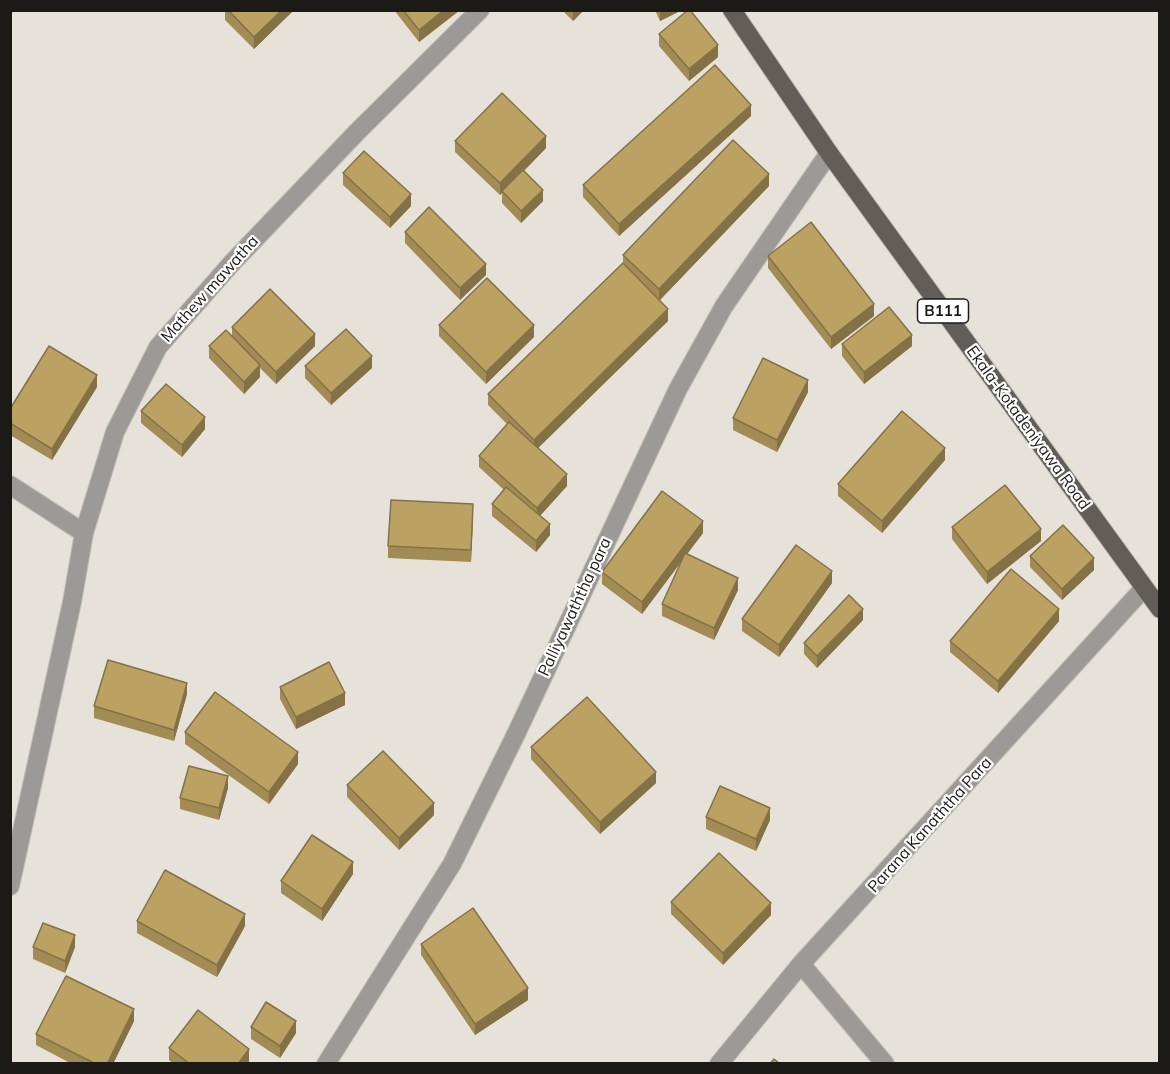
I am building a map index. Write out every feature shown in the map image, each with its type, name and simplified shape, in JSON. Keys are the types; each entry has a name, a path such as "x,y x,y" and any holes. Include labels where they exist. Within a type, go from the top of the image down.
{"main road":[{"name":"Ekala-Kotadeniyawa Road","path":"732,10 829,153 1160,609"}],"street":[{"name":"Mathew mawatha","path":"10,886 72,602 84,533 115,432 158,347 246,247 357,132 480,10"},
{"name":"Palliyawaththa para","path":"326,1064 452,864 517,732 678,388 724,306 829,153"},
{"path":"10,485 84,533"},
{"name":"Parana Kanaththa Para","path":"719,1064 801,964 1144,588"},
{"path":"801,964 885,1064"}],"building":[{"path":"228,10 282,10 254,37"},
{"path":"403,10 444,10 419,30"},
{"path":"688,10 718,45 689,69 659,34"},
{"path":"715,65 751,105 619,224 583,185"},
{"path":"502,93 546,136 500,183 455,141"},
{"path":"733,140 769,174 659,289 623,255"},
{"path":"364,151 411,194 390,217 343,173"},
{"path":"523,170 543,190 521,211 502,191"},
{"path":"429,207 486,264 460,288 405,232"},
{"path":"811,222 874,304 831,337 768,256"},
{"path":"623,263 668,309 534,440 488,394"},
{"path":"487,278 534,325 486,372 439,325"},
{"path":"270,289 315,334 276,372 232,327"},
{"path":"889,307 912,335 864,372 842,344"},
{"path":"346,329 372,356 331,393 305,366"},
{"path":"226,330 260,365 244,382 209,346"},
{"path":"49,346 97,375 52,449 10,423 10,409"},
{"path":"763,358 808,380 777,440 733,418"},
{"path":"166,384 205,417 182,445 141,411"},
{"path":"902,411 945,448 882,521 838,484"},
{"path":"509,422 567,474 537,508 479,456"},
{"path":"1005,485 1041,529 987,572 952,527"},
{"path":"506,487 550,524 536,541 492,504"},
{"path":"662,491 703,521 642,602 602,572"},
{"path":"391,500 473,504 471,550 388,546"},
{"path":"1063,525 1094,558 1062,589 1030,556"},
{"path":"796,545 832,571 779,645 742,619"},
{"path":"685,553 738,578 714,628 662,604"},
{"path":"1011,569 1059,609 998,681 950,641"},
{"path":"849,595 863,609 817,656 804,643"},
{"path":"108,660 187,683 174,730 94,706"},
{"path":"329,662 345,693 296,717 280,687"},
{"path":"215,692 298,752 269,792 185,732"},
{"path":"587,697 656,772 600,822 531,747"},
{"path":"383,751 434,803 399,838 347,785"},
{"path":"189,766 228,776 219,808 180,798"},
{"path":"720,786 770,808 756,839 706,817"},
{"path":"312,835 353,862 322,909 281,881"},
{"path":"719,853 771,903 723,953 671,902"},
{"path":"165,870 245,914 217,965 137,921"},
{"path":"473,908 528,988 475,1024 421,944"},
{"path":"43,923 75,935 65,961 33,947"},
{"path":"66,976 134,1009 107,1064 96,1064 36,1034"},
{"path":"266,1002 296,1021 280,1046 251,1027"},
{"path":"198,1010 249,1049 238,1064 190,1064 169,1048"},
{"path":"774,1059 780,1064 770,1064"}]}
